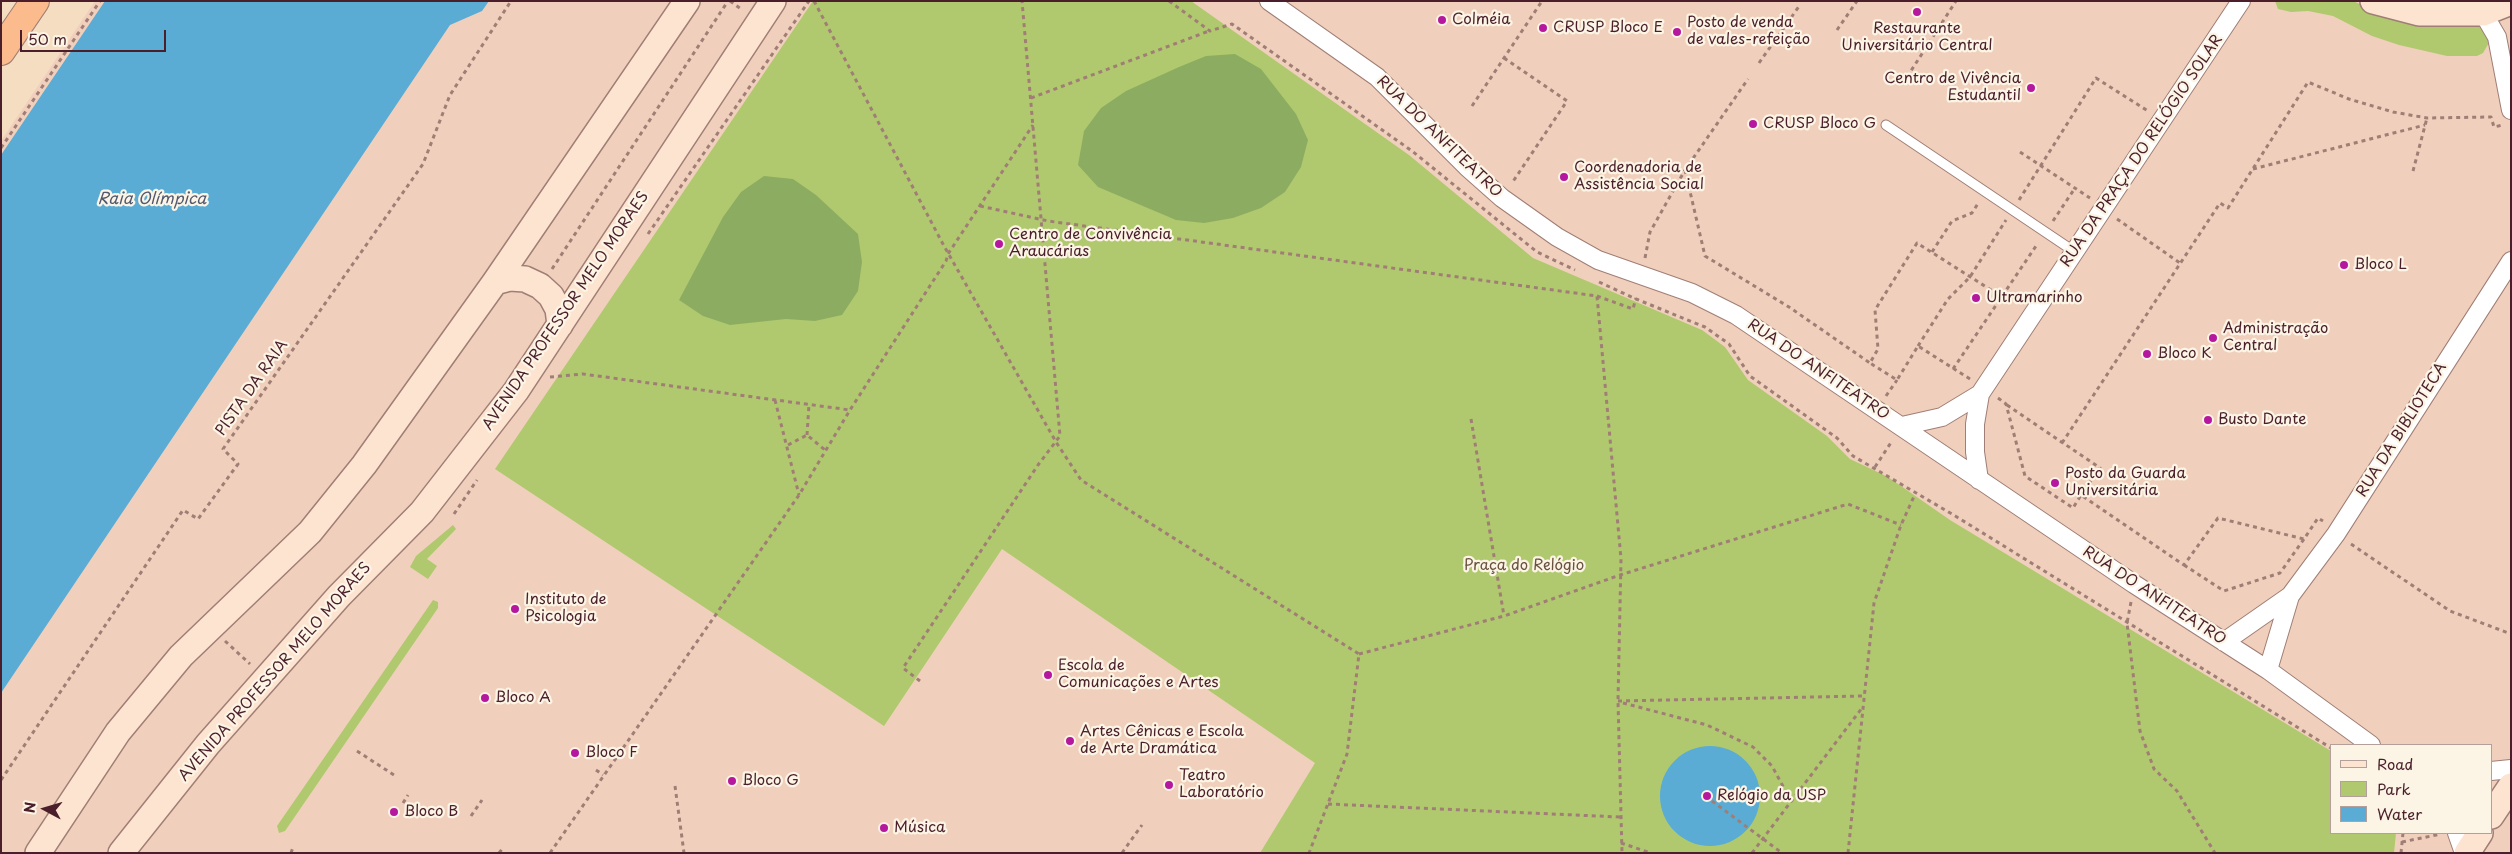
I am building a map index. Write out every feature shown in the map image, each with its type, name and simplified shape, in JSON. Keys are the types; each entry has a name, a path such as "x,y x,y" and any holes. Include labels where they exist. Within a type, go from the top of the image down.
{"highway":[{"path":"1,51 35,1"}],"street":[{"path":"38,853 53,827 118,732 181,656 310,532 364,465 496,282 687,1"},
{"name":"AVENIDA PROFESSOR MELO MORAES","path":"121,853 208,744 339,596 422,512 516,391 772,1"},
{"name":"RUA DO ANFITEATRO","path":"1269,1 1377,77 1415,112 1467,167 1502,198 1557,237 1598,260 1692,293 1736,315 2134,584 2268,670 2370,744"},
{"path":"2373,1 2419,13 2511,2"},
{"name":"RUA DA PRAÇA DO RELÓGIO SOLAR","path":"1979,480 1974,452 1975,424 1982,391 2243,4"},
{"path":"2478,7 2497,37 2511,110"},
{"name":"RUA DA BIBLIOTECA","path":"2224,642 2290,596 2336,534 2511,261"},
{"path":"496,282 510,278 525,279 540,286 550,296 558,309 560,325"},
{"name":"RUA DA PRAÇA DO RELÓGIO SOLAR","path":"1902,426 1942,417 1982,391"},
{"name":"RUA DA BIBLIOTECA","path":"2268,670 2290,596"},
{"path":"2492,771 2511,769"},
{"path":"2492,814 2511,786"},
{"path":"2457,834 2466,853"},
{"path":"2466,853 2479,834"}],"lane":[{"path":"1886,125 2075,252"}],"path":[{"path":"1,148 100,1"},
{"name":"PISTA DA RAIA","path":"1,780 183,510 198,519 238,464 223,449 423,164 450,95 512,1"},
{"path":"540,286 728,1"},
{"path":"814,1 948,254 1056,442 1081,480 1359,654 1504,616 1620,575 1848,504 1901,525"},
{"path":"920,681 903,668 1038,465 1060,436 1043,221 1022,1"},
{"path":"1169,1 1210,31"},
{"path":"1472,106 1542,1"},
{"path":"1837,30 1857,1"},
{"path":"1907,77 1956,1"},
{"path":"1760,63 1800,5"},
{"path":"1031,98 1232,24 1412,152 1537,252 1582,274"},
{"path":"1502,198 1567,101 1504,58"},
{"path":"1685,170 1705,256 1789,307 1897,380 1948,299 1970,277 2096,78 2163,120"},
{"path":"980,206 1043,221 1597,296 1632,309 1642,276 1650,232 1685,170 1748,79"},
{"path":"2062,443 2220,204 2228,208 2308,82 2358,102 2393,112 2427,118 2490,117 2494,127"},
{"path":"2413,171 2427,118"},
{"path":"550,853 799,495 850,410 946,261 948,254 1033,125"},
{"path":"2252,170 2425,125"},
{"path":"2020,152 2104,208"},
{"path":"1918,346 1953,369 2075,188"},
{"path":"1932,252 1952,221 1972,213 1985,191"},
{"path":"2122,223 2180,263"},
{"path":"1870,363 1878,349 1875,310 1917,243 2002,297"},
{"path":"1591,278 1636,299 1705,327 1729,344 1750,376 1837,438 1853,456 1876,467 2330,747"},
{"path":"1597,296 1621,559 1618,701 1622,853"},
{"path":"549,377 583,374 850,410"},
{"path":"1982,391 2006,404 2100,468 2073,508 2025,476 2006,404"},
{"path":"775,400 788,445 799,495"},
{"path":"806,435 810,404"},
{"path":"1471,419 1504,616"},
{"path":"1876,467 1902,426"},
{"path":"806,435 825,450"},
{"path":"788,445 806,435"},
{"path":"1848,853 1874,602 1901,525 1916,492"},
{"path":"2081,495 2224,591 2280,573 2318,518 2336,534 2450,611 2511,634"},
{"path":"2184,565 2218,518 2304,539"},
{"path":"2134,584 2127,623 2140,732 2154,768 2177,791 2215,853"},
{"path":"210,627 266,679"},
{"path":"1309,853 1347,754 1359,654"},
{"path":"1618,701 1864,696"},
{"path":"1618,701 1707,725 1753,747 1772,766 1791,801"},
{"path":"1752,853 1863,707"},
{"path":"357,751 394,775"},
{"path":"596,770 604,775"},
{"path":"675,786 684,853"},
{"path":"403,803 408,795"},
{"path":"471,816 482,800"},
{"path":"1712,801 1782,853"},
{"path":"1328,804 1620,817"},
{"path":"1122,853 1142,825"},
{"path":"2401,853 2403,834"},
{"path":"2402,842 2441,834"},
{"path":"1621,842 1652,853"},
{"path":"291,853 293,847"},
{"path":"499,853 503,848"}],"shaded area":[{"path":"95,1 2511,1 2511,853 1,853 1,141"}],"green space":[{"name":"Praça do Relógio","path":"813,1 1191,1 1409,155 1533,258 1702,330 1725,347 1748,380 1827,436 1850,459 1888,477 1950,520 2330,750 2330,834 2396,834 2394,853 1260,853 1315,763 1002,549 884,726 495,469"},
{"path":"2275,1 2353,1 2393,19 2480,25 2490,41 2483,53 2477,56 2447,56 2399,45 2372,36 2333,16 2308,11 2291,12 2278,9"},
{"path":"1235,54 1261,69 1296,114 1308,140 1301,167 1285,192 1261,208 1233,218 1204,223 1176,220 1098,187 1078,165 1084,131 1101,108 1126,91 1206,56"},
{"path":"764,176 793,179 816,195 858,234 862,262 858,291 842,315 815,321 786,319 730,325 703,316 679,300 723,217 741,192"},
{"path":"453,525 456,529 427,559 437,566 428,579 410,567 416,556"},
{"path":"433,600 438,602 438,608 285,831 279,833 277,826"}],"water":[{"name":"Raia Olímpica","path":"105,1 489,1 482,11 450,25 1,693 1,155"},
{"path":"1710,746 1729,750 1745,761 1756,777 1760,796 1756,815 1745,831 1729,842 1710,846 1691,842 1675,831 1664,815 1660,796 1664,777 1675,761 1691,750"}],"place":[{"name":"Restaurante Universitário Central","path":"1917,12"},
{"name":"Colméia","path":"1442,20"},
{"name":"CRUSP Bloco E","path":"1543,28"},
{"name":"Posto de venda de vales-refeição","path":"1677,32"},
{"name":"Centro de Vivência Estudantil","path":"2031,88"},
{"name":"CRUSP Bloco G","path":"1753,124"},
{"name":"Coordenadoria de Assistência Social","path":"1564,177"},
{"name":"Centro de Convivência Araucárias","path":"999,244"},
{"name":"Bloco L","path":"2344,265"},
{"name":"Ultramarinho","path":"1976,298"},
{"name":"Administração Central","path":"2213,338"},
{"name":"Bloco K","path":"2147,354"},
{"name":"Busto Dante","path":"2208,420"},
{"name":"Posto da Guarda Universitária","path":"2055,483"},
{"name":"Instituto de Psicologia","path":"515,609"},
{"name":"Escola de Comunicações e Artes","path":"1048,675"},
{"name":"Bloco A","path":"485,698"},
{"name":"Artes Cênicas e Escola de Arte Dramática","path":"1070,741"},
{"name":"Bloco F","path":"575,753"},
{"name":"Bloco G","path":"732,781"},
{"name":"Teatro Laboratório","path":"1169,785"},
{"name":"Relógio da USP","path":"1707,796"},
{"name":"Bloco B","path":"394,812"},
{"name":"Música","path":"884,828"}]}
